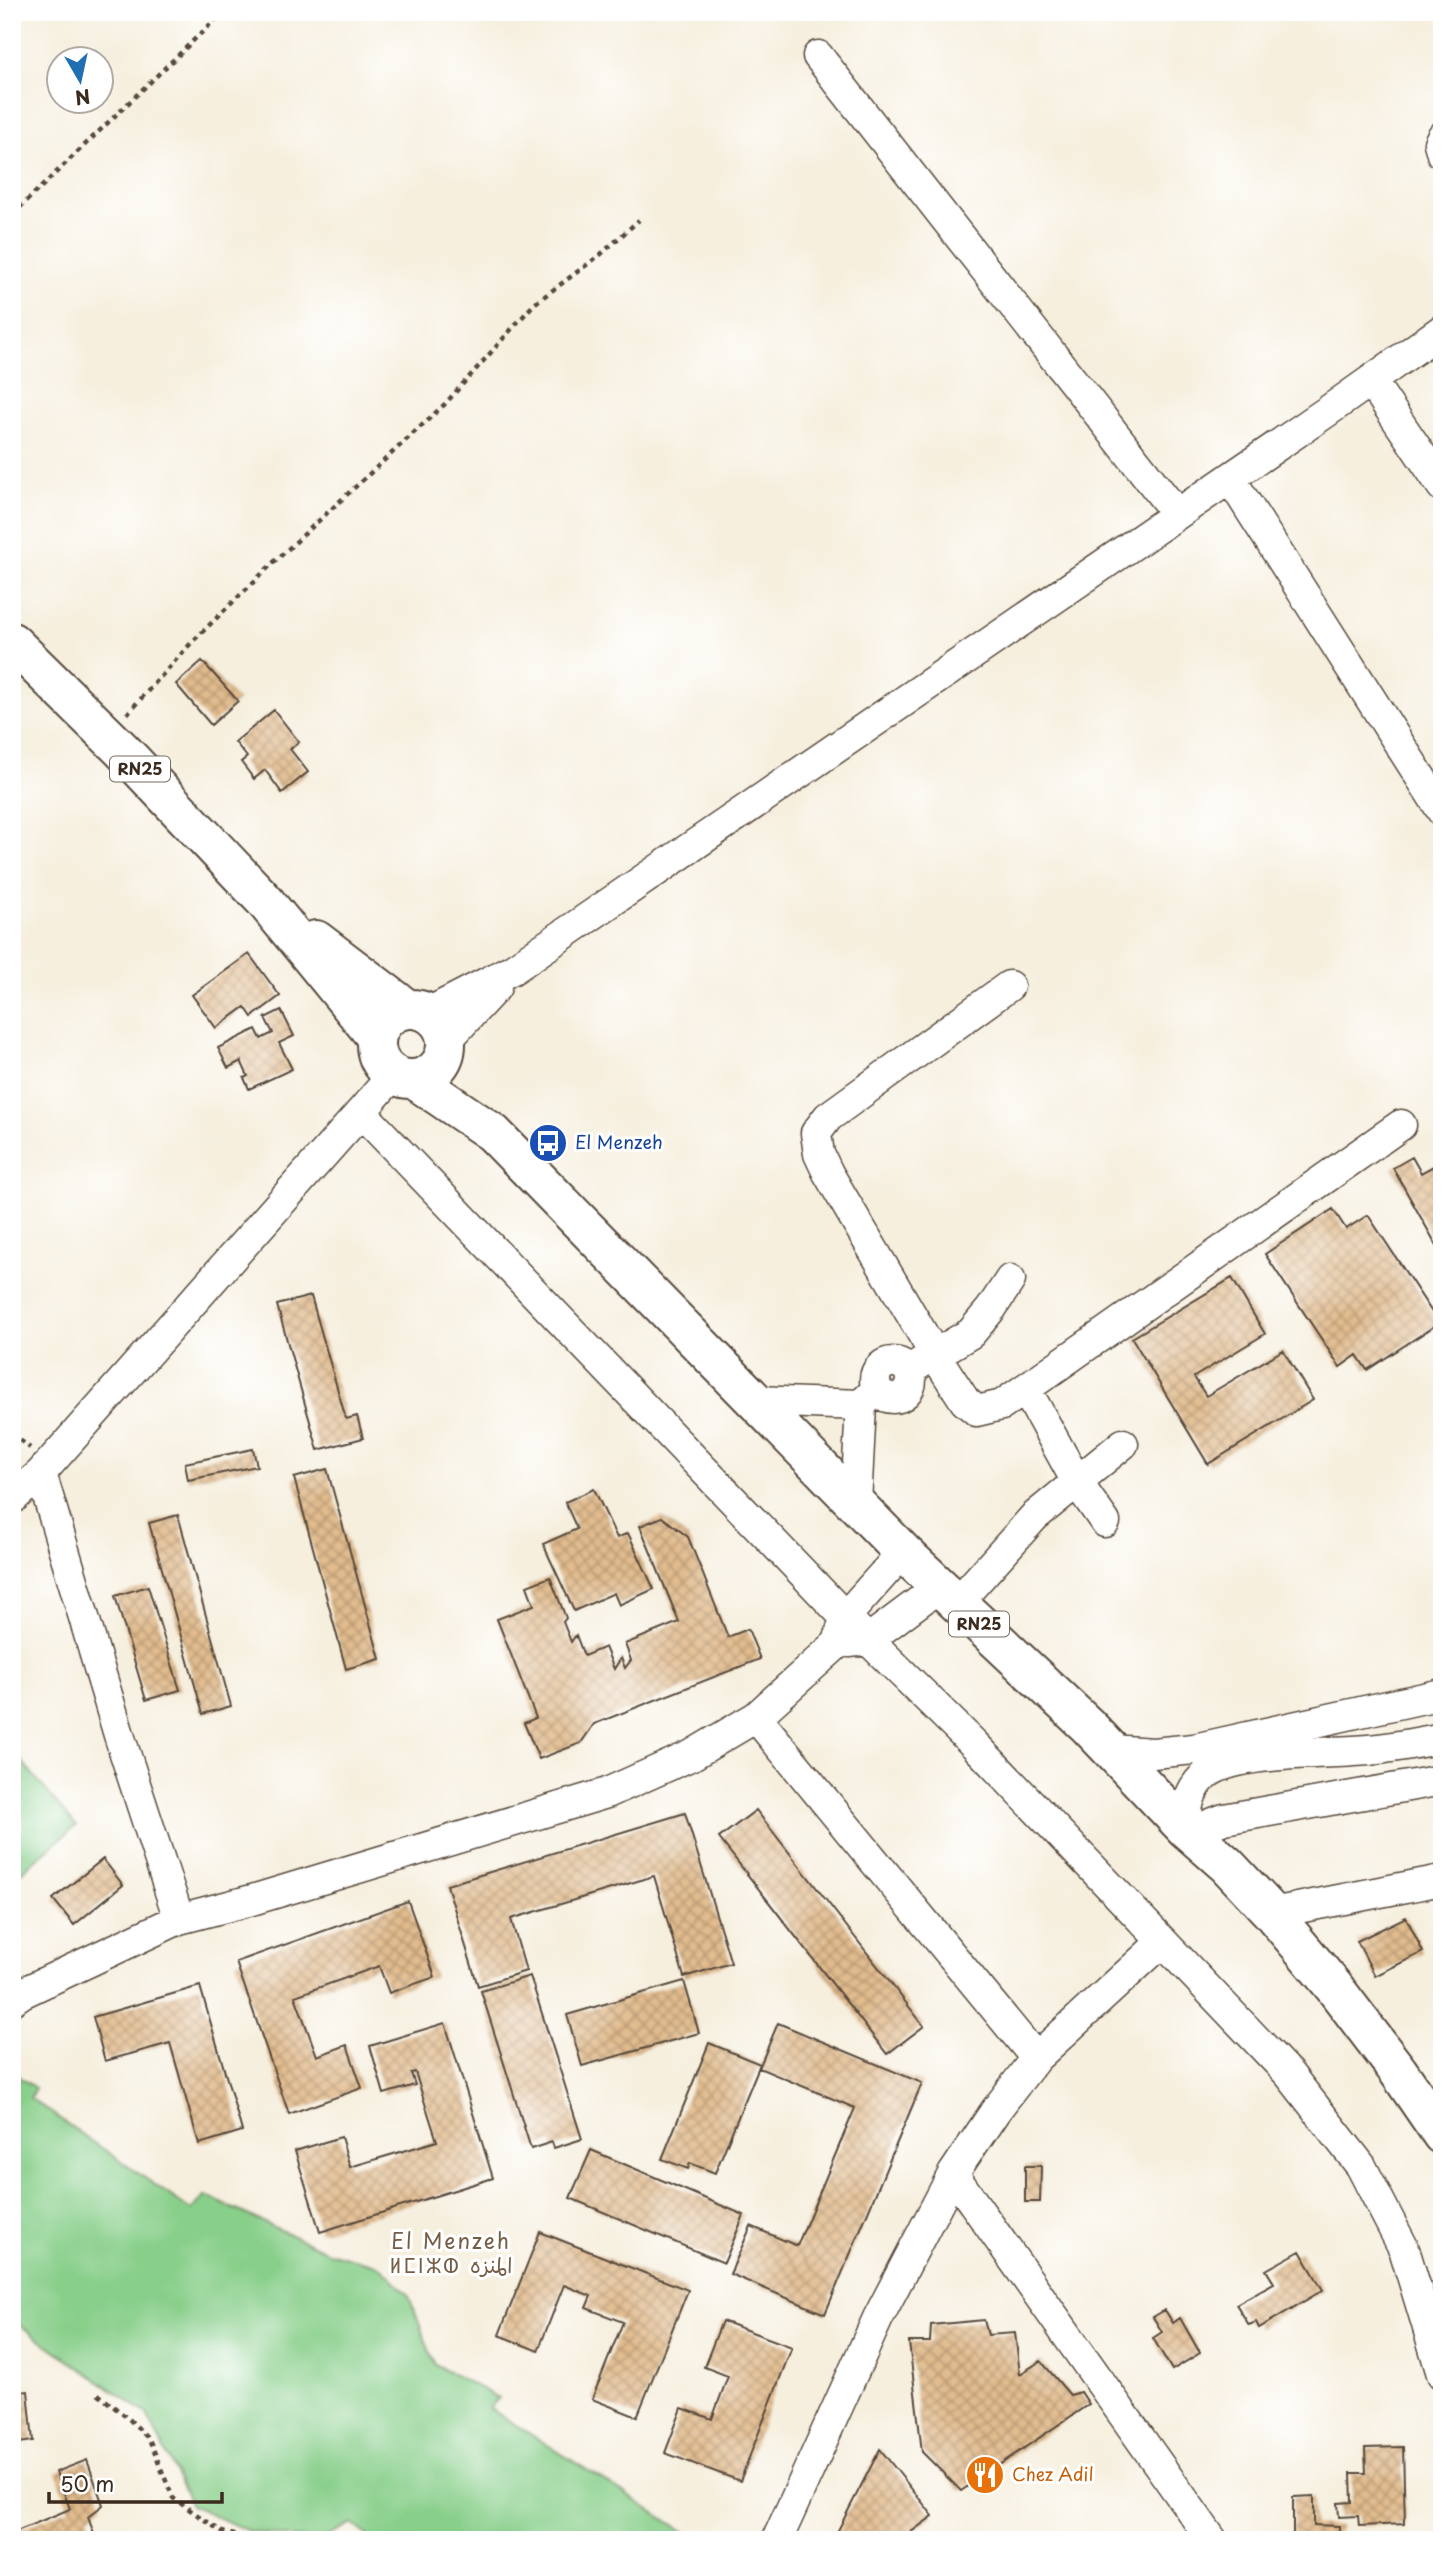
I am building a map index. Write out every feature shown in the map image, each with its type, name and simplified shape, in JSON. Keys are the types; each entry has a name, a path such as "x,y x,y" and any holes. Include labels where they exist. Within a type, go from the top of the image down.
{"main road":[{"name":"RN25","path":"12,642 108,736 264,900 376,1037 378,1059 493,1133 903,1552 1111,1750 1188,1831 1227,1865 1272,1913 1334,1987 1398,2071 1442,2135"},
{"name":"RN25","path":"264,900 432,1029 493,1133"},
{"path":"376,1037 387,1018 396,1012 432,1029 442,1062 435,1070 404,1078"}],"street":[{"path":"818,56 1177,514"},
{"path":"1442,137 1439,143 1442,154"},
{"path":"432,1029 513,969 1442,330"},
{"path":"1371,381 1442,486"},
{"path":"1230,478 1442,811"},
{"path":"1009,986 828,1117 816,1133 819,1154 828,1174 935,1355 965,1401 977,1411 1002,1405 1401,1125"},
{"path":"12,1499 41,1473 361,1112 404,1078"},
{"path":"361,1112 842,1630 868,1640 975,1745 1289,2074 1361,2166 1404,2249 1442,2374"},
{"path":"856,1503 869,1397 875,1373 887,1362 895,1362 909,1370 971,1333 1010,1280"},
{"path":"755,1401 869,1397"},
{"path":"1034,1404 1077,1482 1105,1521"},
{"path":"868,1640 948,1595 1034,1517 1123,1444"},
{"path":"41,1473 119,1735 179,1919"},
{"path":"12,2000 179,1919 252,1900 607,1793 692,1755 756,1717 842,1630 903,1552"},
{"path":"1442,1694 1243,1748 1197,1784 1185,1813 1188,1831 1224,1819 1442,1780"},
{"path":"756,1717 1036,2058"},
{"path":"1111,1750 1153,1753 1243,1748 1369,1750 1442,1738"},
{"path":"1272,1913 1442,1880"},
{"path":"777,2540 878,2318 953,2175 996,2110 1036,2058 1162,1942"},
{"path":"953,2175 1212,2540"}],"path":[{"path":"12,215 223,12"},
{"path":"108,736 192,642 445,404 534,304 600,255 639,220"},
{"path":"98,2394 149,2439 173,2498 222,2532 255,2540"}],"green space":[{"path":"19,1758 76,1826 12,1879 12,1763"},
{"path":"12,2072 35,2088 30,2098 191,2210 206,2196 328,2252 380,2266 408,2294 435,2365 499,2398 489,2408 698,2540 373,2540 352,2523 320,2540 312,2540 248,2531 191,2505 147,2414 12,2320"}],"building":[{"path":"202,661 238,701 211,725 176,684"},
{"path":"274,710 299,742 290,749 308,772 282,793 265,770 254,779 241,762 247,757 235,742"},
{"path":"12,886 20,895 12,902"},
{"path":"249,954 280,996 252,1017 245,1007 216,1028 192,995"},
{"path":"281,1010 294,1036 279,1043 292,1069 249,1089 244,1078 248,1076 241,1061 228,1068 218,1048 256,1029 261,1039 273,1033 265,1018"},
{"path":"1412,1157 1421,1173 1441,1162 1442,1164 1442,1191 1439,1192 1442,1196 1442,1255 1393,1168"},
{"path":"1333,1209 1346,1229 1368,1215 1439,1323 1367,1370 1357,1355 1340,1367 1265,1254"},
{"path":"1232,1278 1265,1334 1194,1377 1206,1396 1283,1350 1313,1400 1208,1464 1132,1338"},
{"path":"311,1296 346,1419 357,1416 363,1438 318,1450 277,1305"},
{"path":"253,1449 257,1466 188,1480 185,1463"},
{"path":"327,1469 380,1659 346,1669 294,1478"},
{"path":"594,1489 617,1538 628,1533 654,1589 619,1605 614,1593 574,1611 543,1544 577,1529 565,1502"},
{"path":"178,1515 231,1706 203,1714 149,1523"},
{"path":"662,1517 688,1537 728,1637 748,1629 760,1659 594,1724 581,1743 539,1759 524,1723 536,1718 497,1619 534,1605 527,1586 550,1577 566,1618 563,1622 571,1642 576,1635 584,1656 605,1647 614,1669 621,1658 625,1668 631,1660 625,1644 679,1622 640,1526"},
{"path":"148,1586 180,1690 146,1700 115,1596"},
{"path":"756,1810 924,2026 887,2054 719,1838"},
{"path":"685,1813 731,1963 684,1977 654,1876 511,1919 526,1971 478,1986 447,1885"},
{"path":"103,1859 123,1885 74,1925 53,1899"},
{"path":"408,1901 435,1977 389,1993 379,1966 295,1996 317,2056 347,2045 362,2088 289,2114 236,1962"},
{"path":"1406,1917 1423,1952 1375,1976 1357,1941"},
{"path":"530,1976 582,2139 554,2148 552,2142 531,2149 481,1991"},
{"path":"684,1981 699,2033 582,2066 567,2015"},
{"path":"200,1986 242,2131 199,2144 170,2043 105,2061 93,2017"},
{"path":"445,2023 493,2178 320,2232 295,2151 341,2137 350,2167 437,2141 415,2072 411,2073 415,2085 384,2094 370,2046"},
{"path":"778,2023 922,2083 825,2314 730,2274 751,2226 797,2246 855,2108 759,2068"},
{"path":"709,2043 760,2064 715,2173 690,2163 688,2169 662,2159"},
{"path":"591,2150 744,2215 724,2263 570,2198"},
{"path":"1025,2166 1041,2166 1040,2202 1025,2202"},
{"path":"540,2232 688,2290 637,2417 592,2399 623,2322 586,2308 591,2296 564,2285 538,2351 499,2335"},
{"path":"1300,2251 1323,2290 1259,2328 1256,2322 1249,2325 1236,2304 1274,2283 1266,2270"},
{"path":"1165,2310 1173,2323 1180,2318 1200,2353 1172,2370 1153,2338 1162,2332 1153,2317"},
{"path":"984,2320 988,2335 1015,2333 1020,2374 1041,2361 1070,2395 1081,2392 1089,2404 961,2491 922,2452 909,2342 930,2342 931,2325"},
{"path":"722,2321 792,2347 740,2481 665,2453 682,2408 712,2419 728,2376 704,2367"},
{"path":"28,2391 33,2441 12,2444 12,2393"},
{"path":"1403,2447 1405,2524 1359,2526 1358,2516 1339,2517 1338,2503 1352,2502 1351,2473 1366,2473 1365,2448"},
{"path":"880,2449 933,2516 900,2540 833,2540"},
{"path":"87,2460 103,2505 88,2517 95,2537 91,2540 12,2540 12,2533 70,2509 56,2472"},
{"path":"1314,2496 1314,2525 1339,2526 1339,2540 1293,2540 1293,2497"}],"place":[{"name":"El Menzeh","path":"548,1143"},
{"name":"Chez Adil","path":"985,2475"}],"district":[{"name":"El Menzeh ⵍⵎⵏⵣⵀ المنزه","path":"451,2254"}]}
